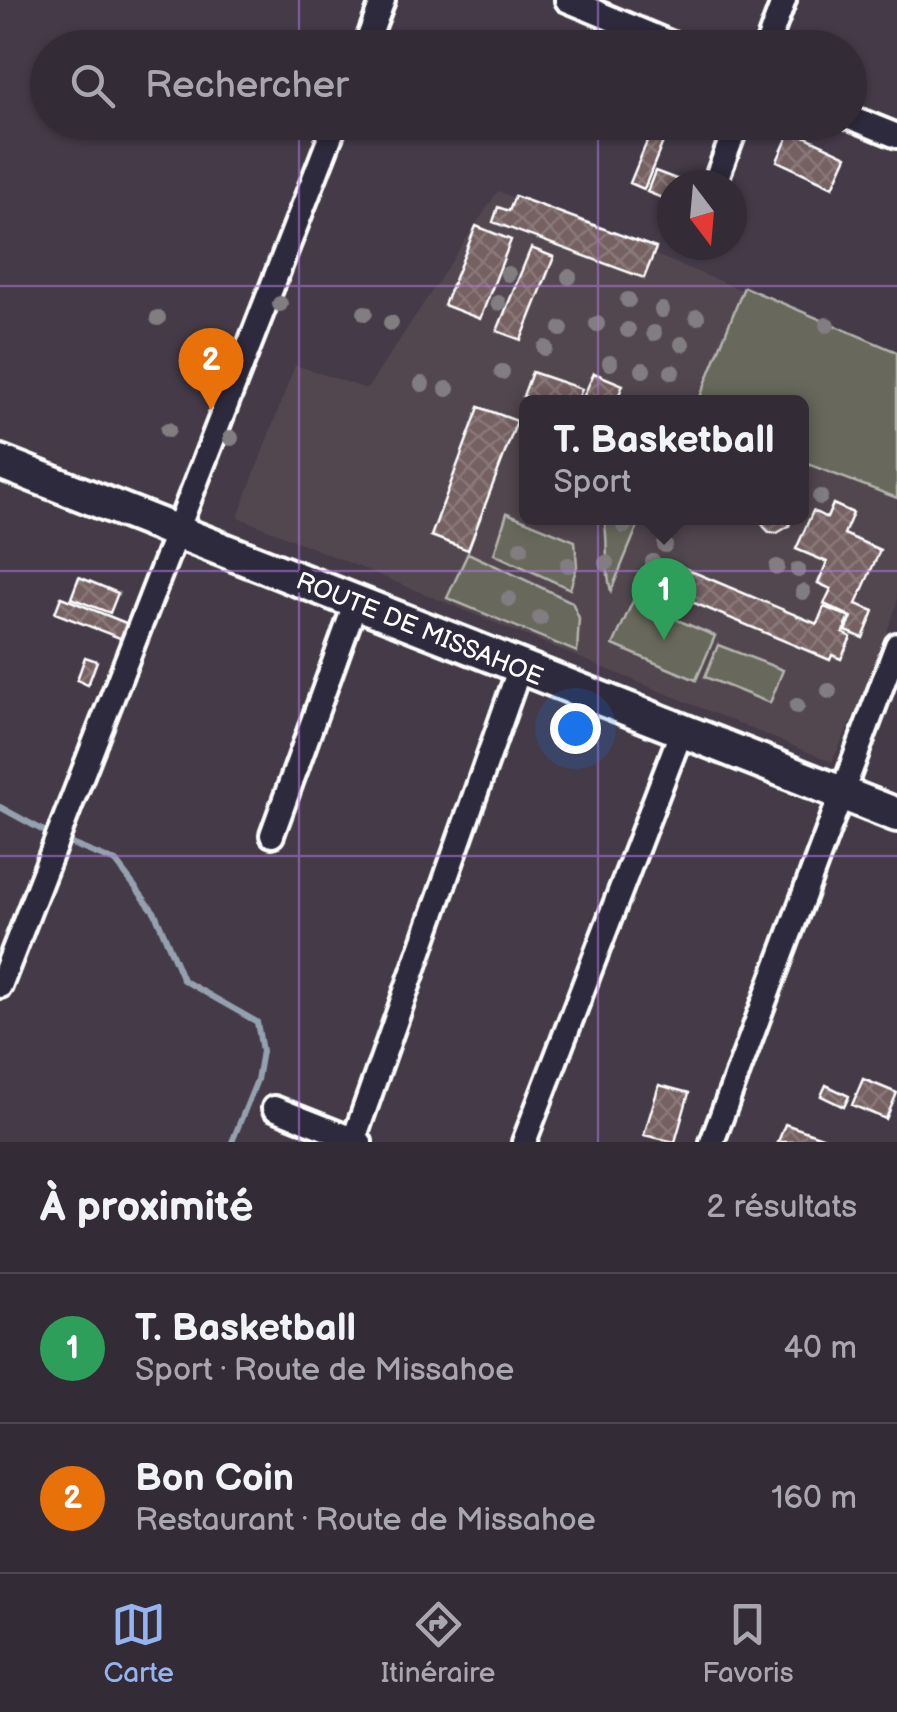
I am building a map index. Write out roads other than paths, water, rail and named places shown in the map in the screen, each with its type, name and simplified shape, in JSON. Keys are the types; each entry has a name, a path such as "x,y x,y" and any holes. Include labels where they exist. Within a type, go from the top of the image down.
{"main road":[{"name":"ROUTE DE MISSAHOE","path":"0,462 897,815"}],"street":[{"path":"372,30 383,0"},
{"path":"567,0 639,30"},
{"path":"773,30 784,0"},
{"path":"867,124 897,136"},
{"path":"0,986 329,140"},
{"path":"720,170 731,140"},
{"path":"272,835 356,602"},
{"path":"712,1142 897,645"},
{"path":"274,1108 356,1141 520,667"},
{"path":"524,1142 682,730"}],"waterway":[{"path":"0,807 53,836"},
{"path":"64,841 116,862 155,913 183,980 257,1022 262,1051 257,1080 232,1142"}],"place":[{"name":"Bon Coin","path":"211,410"},
{"name":"T. Basketball","path":"664,640"}]}
